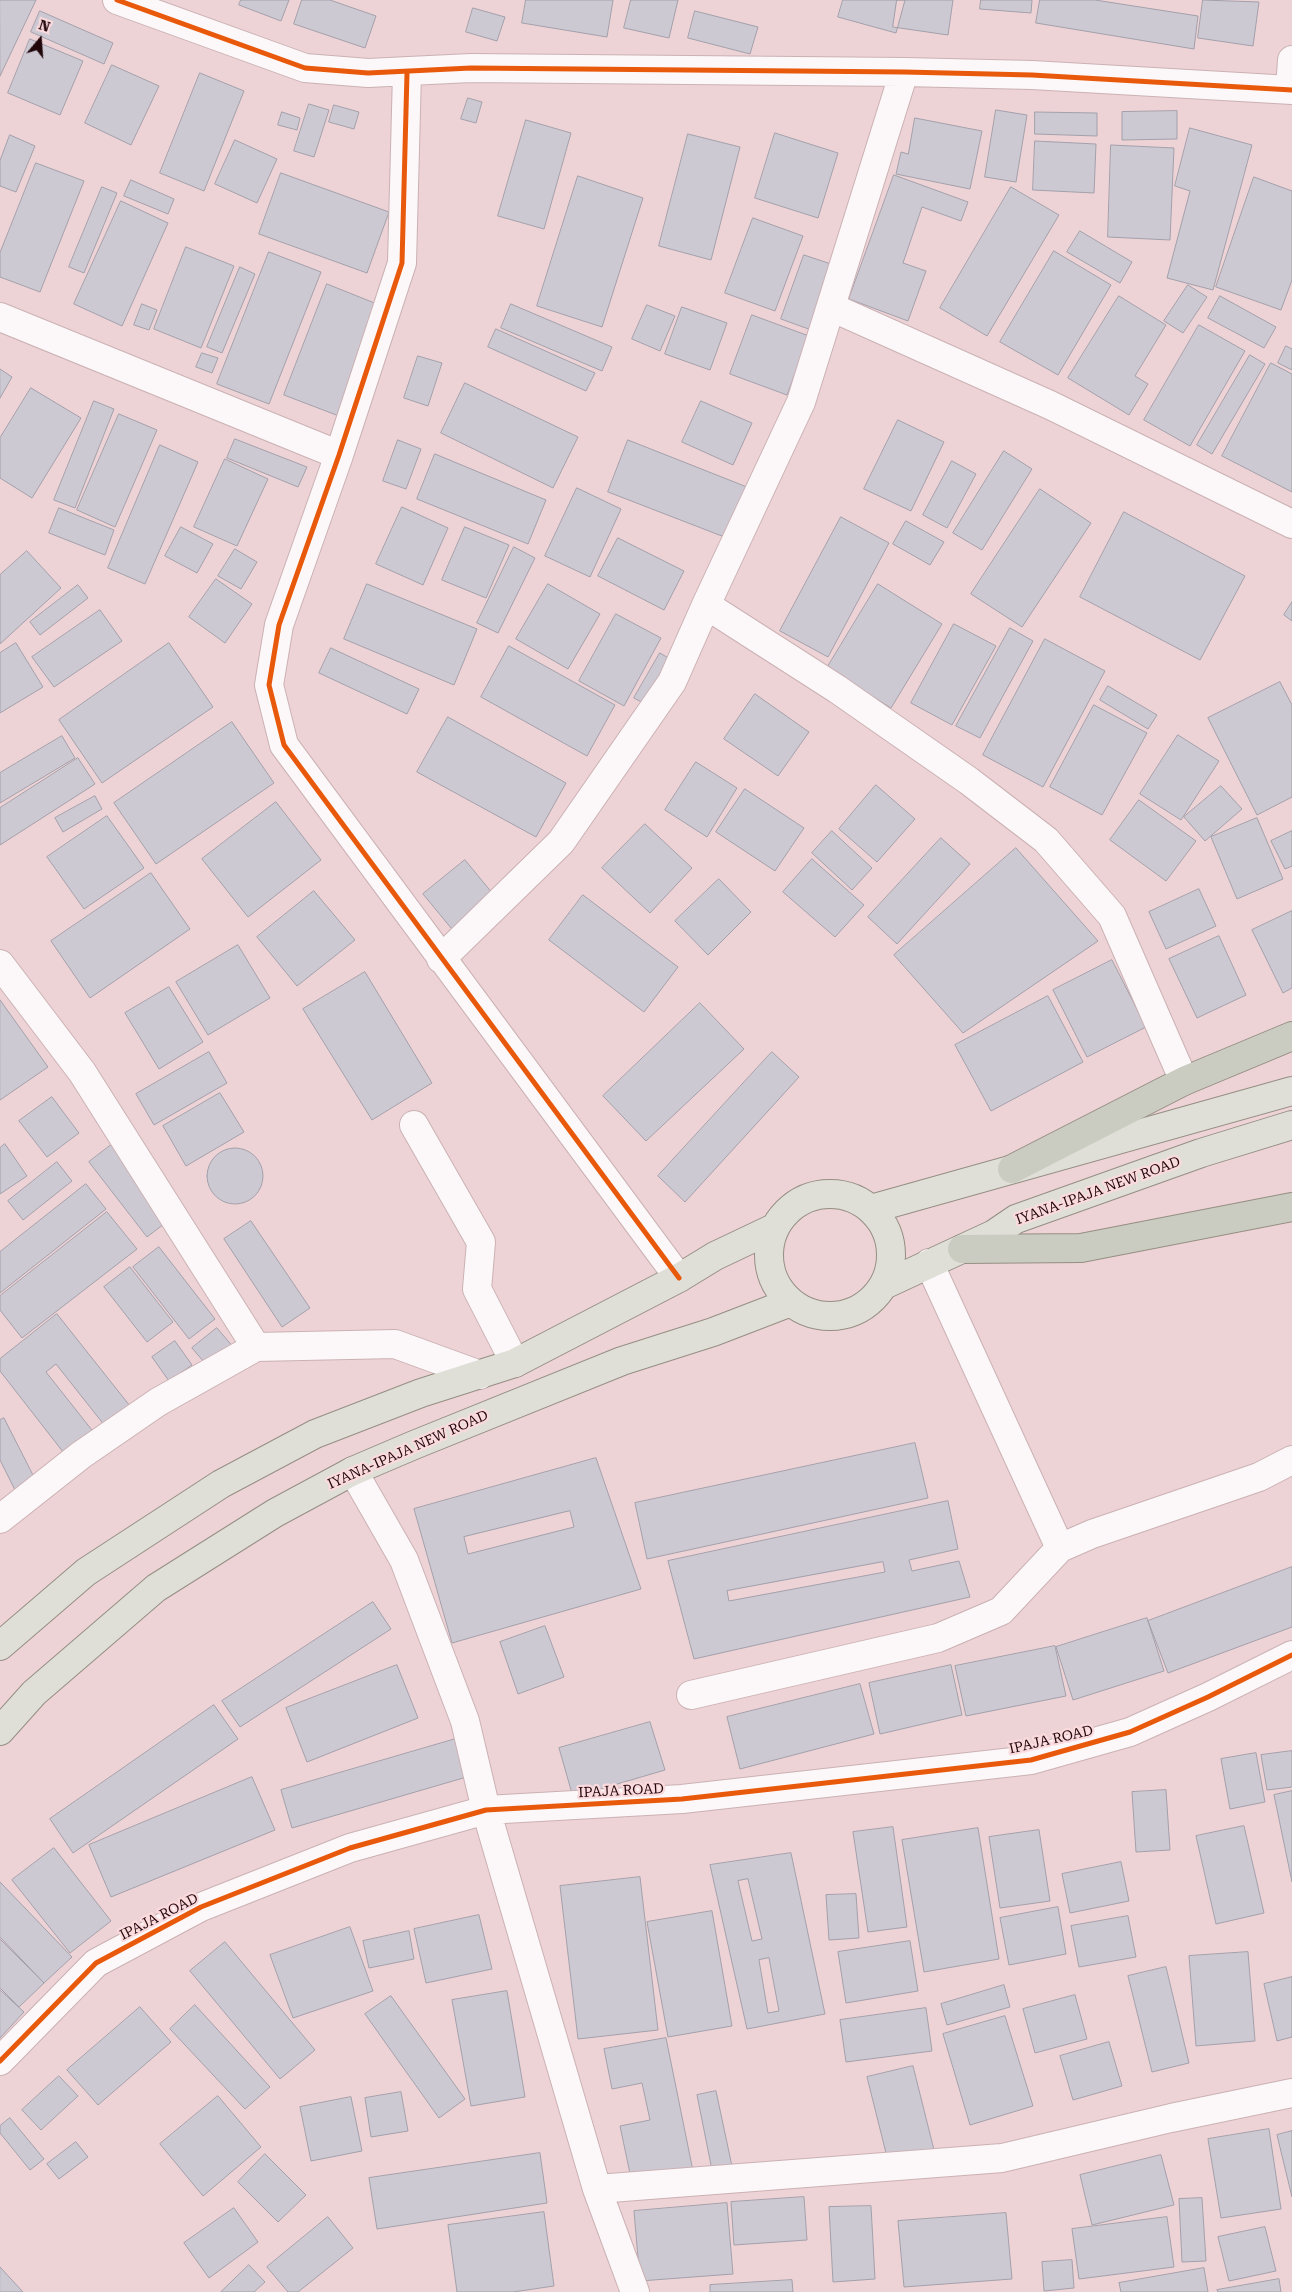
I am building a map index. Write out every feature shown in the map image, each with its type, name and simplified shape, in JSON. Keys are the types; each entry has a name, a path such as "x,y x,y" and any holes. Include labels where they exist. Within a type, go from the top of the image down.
{"highway":[{"path":"1012,1169 1184,1081 1292,1036"},
{"path":"962,1249 1081,1248 1292,1207"}],"main road":[{"path":"871,1209 1292,1091"},
{"name":"IYANA-IPAJA NEW ROAD","path":"884,1285 994,1234 1016,1219 1201,1153 1292,1125"},
{"path":"828,1193 851,1197 871,1209 884,1225 890,1244 892,1259 884,1285 870,1301 852,1312 830,1316 809,1312 791,1302 777,1287 770,1268 768,1248 774,1228 787,1210 806,1198 828,1193"},
{"path":"0,1646 86,1572 221,1484 315,1434 421,1393 515,1363 680,1278 715,1256 774,1228"},
{"name":"IYANA-IPAJA NEW ROAD","path":"0,1731 34,1693 156,1588 275,1512 353,1471 622,1361 713,1332 791,1302"}],"street":[{"path":"117,0 305,68 368,74 471,68 904,72 1032,75 1291,89 1292,60"},
{"path":"441,959 561,842 672,682 801,402 904,72"},
{"path":"407,73 402,263 339,455 279,625 268,685 284,746 680,1278"},
{"path":"831,308 1050,405 1292,524"},
{"path":"0,317 339,455"},
{"path":"706,605 837,689 969,781 1046,840 1112,916 1184,1081"},
{"path":"0,964 82,1072 256,1347"},
{"path":"414,1125 481,1242 476,1288 515,1363"},
{"path":"929,1263 1060,1548"},
{"path":"0,1519 80,1455 158,1402 256,1347 395,1344 480,1375"},
{"path":"691,1695 938,1638 1001,1611 1060,1548 1092,1534 1259,1477 1292,1460"},
{"path":"353,1471 404,1560 465,1721 486,1810 597,2189 635,2292"},
{"name":"IPAJA ROAD","path":"0,2061 96,1963 201,1907 350,1848 486,1810 682,1798 1032,1760 1130,1732 1208,1697 1292,1655"},
{"path":"597,2189 1002,2158 1162,2120 1292,2093"}],"building":[{"path":"0,0 36,0 0,76"},
{"path":"241,0 289,0 281,21 239,5"},
{"path":"302,0 330,0 376,16 365,48 294,24"},
{"path":"526,0 613,0 607,37 522,23"},
{"path":"631,0 678,0 669,38 624,28"},
{"path":"843,0 905,0 896,33 838,17"},
{"path":"897,0 953,0 948,35 893,27"},
{"path":"981,0 1032,0 1031,13 980,9"},
{"path":"1040,0 1095,0 1198,16 1194,49 1036,23"},
{"path":"1203,0 1259,2 1253,46 1198,38"},
{"path":"473,8 505,17 497,41 466,32"},
{"path":"40,11 113,43 104,64 31,32"},
{"path":"695,11 758,27 750,54 688,38"},
{"path":"30,39 83,61 60,115 8,93"},
{"path":"112,65 159,86 131,145 85,123"},
{"path":"200,73 244,91 204,191 160,173"},
{"path":"468,98 482,102 476,123 461,119"},
{"path":"309,104 329,110 314,157 294,151"},
{"path":"334,105 359,112 354,129 329,122"},
{"path":"996,110 1027,115 1016,182 985,177"},
{"path":"1177,111 1177,139 1122,140 1122,112"},
{"path":"282,112 300,118 297,130 278,125"},
{"path":"1035,112 1097,113 1097,136 1035,134"},
{"path":"915,118 982,131 970,189 896,174 901,152 908,154"},
{"path":"526,120 571,133 544,229 498,216"},
{"path":"1190,128 1252,145 1213,290 1167,278 1190,191 1175,186"},
{"path":"775,133 838,153 818,218 755,198"},
{"path":"688,134 740,147 711,260 659,246"},
{"path":"10,135 35,146 16,192 0,186 0,161"},
{"path":"235,140 277,159 257,203 215,184"},
{"path":"1035,141 1096,144 1094,193 1033,190"},
{"path":"1111,145 1174,148 1170,240 1108,237"},
{"path":"36,163 84,181 40,292 0,277 0,253"},
{"path":"281,173 389,212 367,273 259,234"},
{"path":"894,175 968,202 961,221 922,207 903,263 926,271 908,321 849,299"},
{"path":"578,176 643,198 602,327 537,306"},
{"path":"1254,177 1292,191 1292,280 1281,310 1216,287"},
{"path":"131,180 174,199 168,214 124,196"},
{"path":"102,187 117,193 84,273 69,267"},
{"path":"1011,187 1059,215 987,336 940,308"},
{"path":"121,201 168,223 122,326 74,304"},
{"path":"753,218 803,236 775,311 725,293"},
{"path":"1080,231 1132,262 1120,283 1067,252"},
{"path":"186,247 234,266 201,348 154,329"},
{"path":"1054,251 1111,285 1058,375 1000,342"},
{"path":"269,252 321,272 269,404 217,384"},
{"path":"804,255 837,266 814,331 781,319"},
{"path":"240,267 255,274 222,353 207,347"},
{"path":"327,284 382,306 339,416 284,395"},
{"path":"1188,285 1207,297 1183,333 1164,321"},
{"path":"1119,296 1166,325 1135,376 1148,384 1129,415 1068,378"},
{"path":"1220,296 1276,327 1264,348 1208,318"},
{"path":"142,304 157,310 149,330 134,325"},
{"path":"511,304 612,347 602,371 501,328"},
{"path":"647,305 675,316 660,351 632,339"},
{"path":"682,307 727,323 710,370 665,354"},
{"path":"752,315 809,336 787,395 730,374"},
{"path":"1199,325 1245,351 1190,446 1144,420"},
{"path":"496,329 595,373 586,391 488,347"},
{"path":"1286,346 1292,349 1292,370 1278,363"},
{"path":"202,353 218,358 212,373 196,367"},
{"path":"1250,355 1265,364 1212,454 1197,445"},
{"path":"418,356 442,363 428,406 404,398"},
{"path":"1271,363 1292,374 1292,492 1222,456"},
{"path":"0,369 12,377 0,398"},
{"path":"465,383 578,437 553,488 441,433"},
{"path":"31,388 81,418 32,498 0,478 0,438"},
{"path":"94,401 114,409 75,508 54,500"},
{"path":"701,401 752,423 733,465 682,442"},
{"path":"119,414 157,430 115,527 77,510"},
{"path":"898,420 944,442 911,511 864,489"},
{"path":"235,439 307,467 298,487 227,458"},
{"path":"398,440 421,449 406,489 383,481"},
{"path":"628,440 747,487 727,538 608,492"},
{"path":"160,445 198,462 145,584 108,568"},
{"path":"1004,451 1032,469 982,550 953,533"},
{"path":"435,454 546,500 528,544 417,499"},
{"path":"225,459 268,479 237,546 194,527"},
{"path":"952,461 976,474 947,528 923,515"},
{"path":"577,488 621,509 590,577 545,556"},
{"path":"1040,489 1091,523 1022,627 971,594"},
{"path":"402,507 448,528 423,585 376,564"},
{"path":"59,508 114,530 105,555 49,533"},
{"path":"1124,512 1245,576 1200,660 1080,597"},
{"path":"841,517 889,543 828,657 780,631"},
{"path":"906,521 944,542 930,565 893,544"},
{"path":"181,527 213,544 197,573 165,556"},
{"path":"465,527 509,545 486,598 442,580"},
{"path":"618,538 684,571 664,610 598,576"},
{"path":"514,547 535,558 498,633 477,623"},
{"path":"235,549 257,562 241,589 218,576"},
{"path":"27,551 61,588 0,644 0,575"},
{"path":"216,579 252,604 225,643 189,617"},
{"path":"367,584 477,629 454,685 344,639"},
{"path":"548,584 600,614 568,669 516,639"},
{"path":"878,584 942,624 891,708 827,668"},
{"path":"78,585 88,598 40,635 30,622"},
{"path":"1292,602 1292,621 1284,615"},
{"path":"100,610 122,641 54,687 32,657"},
{"path":"616,614 661,638 624,706 579,681"},
{"path":"954,624 996,646 952,725 911,703"},
{"path":"1010,628 1033,641 980,738 956,726"},
{"path":"1045,639 1105,671 1043,787 983,755"},
{"path":"16,643 43,687 0,713 0,653"},
{"path":"169,643 213,707 102,783 59,720"},
{"path":"509,646 615,705 587,756 481,697"},
{"path":"331,648 419,689 407,714 319,673"},
{"path":"660,653 675,662 649,706 634,698"},
{"path":"1280,682 1292,705 1292,797 1257,815 1208,718"},
{"path":"1108,686 1157,715 1148,729 1100,700"},
{"path":"755,694 809,732 778,776 724,739"},
{"path":"1094,705 1147,733 1102,815 1050,787"},
{"path":"448,717 566,783 536,837 417,772"},
{"path":"232,722 274,783 156,864 114,803"},
{"path":"1178,735 1219,761 1181,820 1140,794"},
{"path":"62,736 75,758 0,803 0,773"},
{"path":"78,758 95,784 0,845 0,808"},
{"path":"696,762 737,788 707,837 665,810"},
{"path":"876,785 915,819 877,862 839,829"},
{"path":"1221,786 1242,809 1205,841 1184,817"},
{"path":"745,789 804,828 775,871 716,832"},
{"path":"95,796 102,809 63,832 55,818"},
{"path":"1139,800 1196,841 1166,881 1110,840"},
{"path":"276,802 321,860 248,917 202,859"},
{"path":"107,816 144,868 84,909 47,857"},
{"path":"1257,818 1283,879 1237,899 1211,837"},
{"path":"645,824 692,868 650,913 602,868"},
{"path":"832,831 872,868 852,890 812,853"},
{"path":"1292,831 1292,866 1285,869 1271,841"},
{"path":"941,838 970,864 897,944 868,917"},
{"path":"1016,848 1098,941 963,1033 894,955"},
{"path":"812,859 864,905 835,937 783,892"},
{"path":"465,860 498,900 456,934 423,894"},
{"path":"151,873 190,929 90,998 51,941"},
{"path":"719,879 751,912 708,955 675,921"},
{"path":"1199,889 1216,926 1166,949 1149,912"},
{"path":"314,891 355,940 297,986 257,937"},
{"path":"583,895 678,967 644,1012 549,940"},
{"path":"1292,911 1292,988 1283,993 1252,930"},
{"path":"1219,936 1246,995 1197,1018 1169,959"},
{"path":"238,945 270,998 208,1035 176,982"},
{"path":"1112,960 1146,1027 1087,1057 1053,990"},
{"path":"365,972 432,1083 372,1120 303,1009"},
{"path":"169,987 203,1042 159,1069 125,1013"},
{"path":"1048,996 1083,1062 991,1111 955,1045"},
{"path":"0,1000 48,1067 0,1100"},
{"path":"700,1003 744,1049 646,1141 603,1096"},
{"path":"209,1052 227,1083 154,1125 136,1094"},
{"path":"772,1052 799,1077 685,1202 658,1176"},
{"path":"220,1093 244,1132 186,1166 163,1126"},
{"path":"52,1097 79,1133 47,1157 19,1121"},
{"path":"115,1142 173,1217 147,1237 89,1162"},
{"path":"5,1144 27,1176 0,1194 0,1148"},
{"path":"229,1148 241,1148 251,1152 259,1160 263,1176 259,1192 251,1200 241,1204 229,1204 219,1200 211,1192 207,1182 207,1170 211,1160 219,1152"},
{"path":"57,1162 72,1181 23,1220 8,1201"},
{"path":"86,1184 106,1209 0,1293 0,1252"},
{"path":"107,1212 137,1249 22,1338 0,1310 0,1296"},
{"path":"251,1221 310,1308 282,1327 224,1239"},
{"path":"159,1247 215,1319 189,1339 133,1267"},
{"path":"130,1267 173,1322 147,1342 104,1287"},
{"path":"57,1314 130,1406 105,1426 56,1364 46,1372 95,1434 67,1457 0,1371 0,1359"},
{"path":"217,1328 234,1348 210,1369 192,1348"},
{"path":"175,1341 192,1365 169,1381 152,1357"},
{"path":"4,1418 37,1483 16,1492 0,1460 0,1420"},
{"path":"915,1443 928,1498 647,1559 635,1503"},
{"path":"596,1458 641,1589 452,1643 414,1509","holes":["570,1511 574,1527 468,1554 464,1537"]},
{"path":"948,1501 958,1549 909,1560 912,1571 959,1561 970,1597 694,1659 668,1561","holes":["883,1562 885,1572 729,1601 727,1591"]},
{"path":"1292,1567 1292,1627 1168,1673 1148,1621"},
{"path":"373,1602 391,1629 240,1727 222,1701"},
{"path":"1147,1618 1164,1671 1073,1700 1056,1647"},
{"path":"545,1626 564,1677 518,1694 500,1642"},
{"path":"1055,1646 1066,1696 966,1716 955,1666"},
{"path":"397,1665 418,1718 307,1762 286,1708"},
{"path":"951,1665 962,1715 880,1734 869,1683"},
{"path":"860,1684 874,1734 740,1769 727,1717"},
{"path":"214,1705 238,1739 73,1853 50,1819"},
{"path":"650,1722 665,1770 573,1797 559,1748"},
{"path":"459,1738 470,1776 292,1828 281,1790"},
{"path":"1292,1751 1292,1787 1267,1790 1261,1755"},
{"path":"1256,1753 1265,1802 1230,1809 1221,1759"},
{"path":"252,1777 275,1830 111,1897 89,1845"},
{"path":"1166,1790 1170,1850 1136,1852 1132,1792"},
{"path":"1292,1791 1292,1882 1274,1795"},
{"path":"1244,1826 1264,1913 1216,1924 1196,1836"},
{"path":"893,1827 907,1927 868,1932 853,1832"},
{"path":"978,1828 999,1959 924,1972 902,1840"},
{"path":"1039,1830 1050,1901 1000,1908 989,1837"},
{"path":"54,1848 111,1921 70,1953 12,1880"},
{"path":"791,1853 825,2014 747,2029 710,1865","holes":["748,1879 762,1939 752,1941 738,1881","769,1958 779,2011 768,2013 759,1960"]},
{"path":"1121,1862 1129,1901 1070,1913 1062,1874"},
{"path":"640,1877 658,2030 578,2039 560,1886"},
{"path":"0,1882 72,1957 44,1983 0,1937"},
{"path":"856,1894 859,1938 829,1940 826,1895"},
{"path":"1058,1907 1066,1954 1009,1965 1000,1918"},
{"path":"712,1911 732,2026 668,2037 647,1922"},
{"path":"479,1915 492,1969 426,1983 414,1929"},
{"path":"1128,1916 1136,1957 1079,1967 1071,1926"},
{"path":"350,1927 373,1991 293,2018 270,1955"},
{"path":"409,1931 414,1959 369,1968 363,1941"},
{"path":"0,1939 44,1983 19,2007 0,1988"},
{"path":"910,1941 918,1991 846,2003 838,1952"},
{"path":"225,1942 315,2050 280,2079 190,1971"},
{"path":"1248,1952 1255,2041 1196,2046 1189,1956"},
{"path":"1166,1967 1189,2063 1152,2072 1128,1976"},
{"path":"1292,1977 1292,2037 1277,2041 1264,1984"},
{"path":"1004,1985 1010,2007 947,2025 941,2004"},
{"path":"0,1990 24,2012 0,2038"},
{"path":"507,1991 525,2097 471,2106 452,2000"},
{"path":"1075,1995 1087,2039 1035,2053 1023,2009"},
{"path":"391,1996 465,2099 439,2118 365,2014"},
{"path":"195,2005 270,2087 245,2109 170,2029"},
{"path":"140,2007 171,2042 98,2105 67,2070"},
{"path":"926,2008 932,2051 846,2062 840,2020"},
{"path":"1005,2016 1033,2106 970,2125 943,2034"},
{"path":"666,2038 693,2171 632,2183 620,2126 650,2120 642,2083 612,2089 604,2049"},
{"path":"1109,2042 1122,2086 1073,2100 1060,2056"},
{"path":"913,2066 934,2150 888,2161 867,2077"},
{"path":"59,2076 78,2096 41,2130 22,2110"},
{"path":"716,2091 733,2171 713,2175 697,2095"},
{"path":"401,2092 408,2131 371,2137 365,2098"},
{"path":"218,2096 261,2147 203,2196 160,2144"},
{"path":"351,2097 362,2151 311,2161 300,2107"},
{"path":"10,2118 44,2159 30,2170 0,2133 0,2126"},
{"path":"1269,2129 1281,2209 1221,2218 1208,2139"},
{"path":"1292,2131 1292,2197 1277,2135"},
{"path":"76,2142 88,2157 59,2179 47,2164"},
{"path":"540,2153 547,2203 377,2229 369,2178"},
{"path":"265,2154 306,2195 278,2222 238,2182"},
{"path":"1161,2155 1174,2205 1092,2225 1080,2175"},
{"path":"804,2197 807,2240 734,2245 731,2202"},
{"path":"1202,2198 1206,2261 1182,2262 1179,2199"},
{"path":"727,2203 733,2274 640,2281 634,2211"},
{"path":"871,2206 875,2279 833,2282 829,2207"},
{"path":"234,2208 258,2242 209,2278 184,2243"},
{"path":"544,2212 554,2286 513,2292 457,2292 448,2225"},
{"path":"1006,2213 1012,2279 904,2287 898,2221"},
{"path":"328,2217 353,2248 298,2292 288,2292 267,2267"},
{"path":"1167,2217 1174,2267 1079,2279 1072,2229"},
{"path":"1265,2227 1276,2271 1229,2281 1218,2237"},
{"path":"1072,2260 1074,2288 1044,2291 1042,2262"},
{"path":"249,2265 265,2282 254,2292 221,2292"},
{"path":"0,2267 23,2292 0,2292"},
{"path":"1204,2268 1208,2292 1121,2292 1119,2283"},
{"path":"1279,2279 1281,2292 1218,2292 1217,2290"},
{"path":"792,2280 793,2292 710,2292 710,2285"}],"cycle path":[{"path":"117,0 305,68 368,73 471,68 904,72 1032,75 1292,90"},
{"path":"407,73 402,263 339,455 279,625 269,685 284,745 679,1278"},
{"path":"0,2061 96,1963 201,1907 350,1848 486,1810 682,1799 1031,1760 1130,1732 1208,1697 1292,1655"}]}
